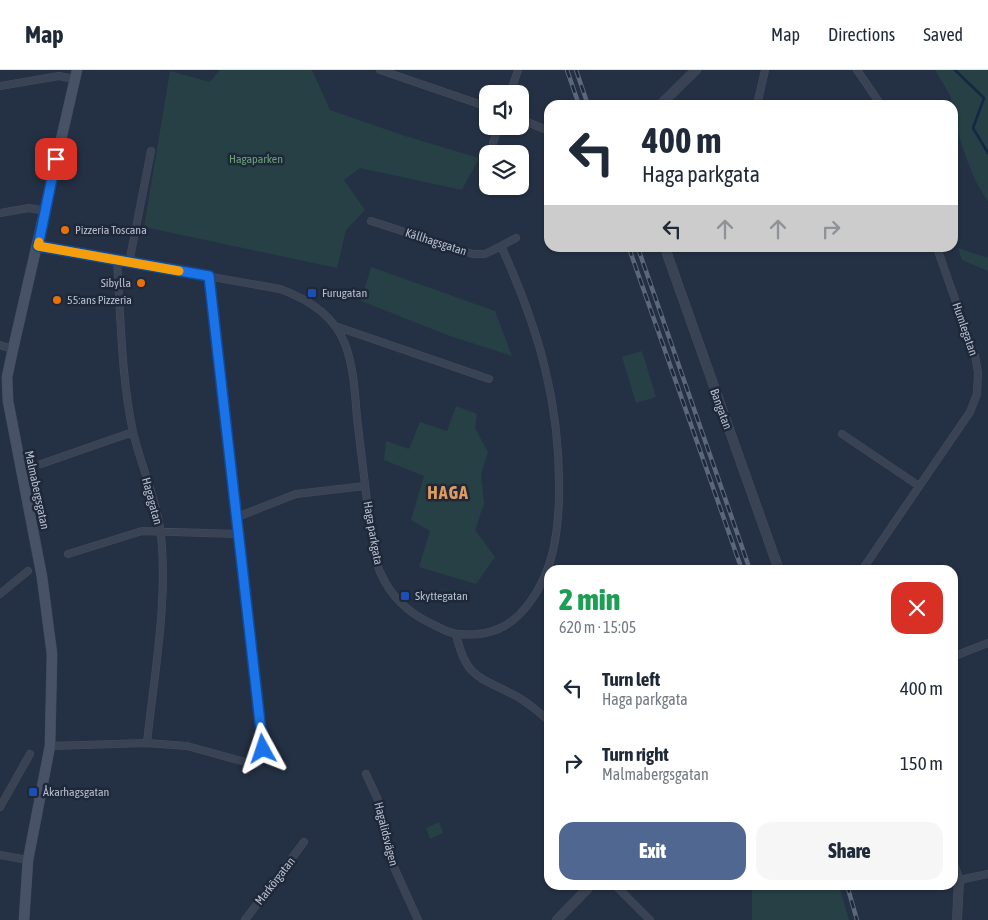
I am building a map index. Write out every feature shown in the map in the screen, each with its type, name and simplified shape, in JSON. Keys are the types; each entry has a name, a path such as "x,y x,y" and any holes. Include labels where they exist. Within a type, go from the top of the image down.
{"main road":[{"name":"Malmabergsgatan","path":"24,920 28,860 50,746 52,672 50,633 42,577 4,402 4,379 38,246 76,75"}],"street":[{"path":"380,70 479,103"},
{"path":"513,85 518,70"},
{"path":"665,100 696,70"},
{"path":"758,100 765,70"},
{"path":"858,70 878,100"},
{"path":"0,86 76,75"},
{"path":"529,123 544,129"},
{"path":"493,143 495,135"},
{"path":"129,263 151,151"},
{"path":"0,213 29,208 46,211"},
{"name":"Källhagsgatan","path":"371,221 473,254 485,254 501,246"},
{"path":"501,246 516,238"},
{"name":"Haga parkgata","path":"38,246 280,289 300,296 315,306 335,326 344,341 352,367 365,486 376,560 385,581 405,607 416,616 456,634 496,632 520,615 539,589 544,578"},
{"name":"Haga parkgata","path":"501,246 521,290 538,336 554,402 560,461 558,522 554,554 550,565"},
{"name":"Bangatan","path":"666,252 777,565"},
{"name":"Humlegatan","path":"865,565 970,412 977,394 978,378 975,356 938,252"},
{"name":"Hagagatan","path":"117,261 126,393 133,432 161,532 162,589 147,743"},
{"path":"50,746 147,743 187,746 249,763 256,760 263,753 209,276"},
{"path":"335,326 489,379"},
{"path":"0,345 13,349"},
{"path":"41,464 133,432"},
{"path":"842,434 919,486"},
{"path":"237,517 296,494 365,486"},
{"path":"68,554 142,531 238,534"},
{"path":"0,594 28,571"},
{"path":"456,634 464,662 477,677 516,696 544,717"},
{"path":"958,656 988,643"},
{"path":"0,807 30,754"},
{"name":"Hagalidsvägen","path":"366,774 378,800 392,865 418,920"},
{"name":"Markörgatan","path":"244,920 304,842"},
{"path":"0,855 28,860"},
{"path":"957,920 959,880 988,874"},
{"path":"557,920 586,890"},
{"path":"621,890 650,920"}],"green space":[{"name":"Hagaparken","path":"220,70 312,70 330,110 405,136 479,158 462,190 360,168 344,180 365,210 346,230 337,268 144,227 170,71 210,82"},
{"path":"935,70 988,70 988,202 976,182 958,133 958,100 951,100"},
{"path":"958,248 988,258 988,271 962,260"},
{"path":"371,267 495,311 512,356 450,336 361,301"},
{"path":"642,351 656,397 636,403 622,357"},
{"path":"456,406 477,414 475,428 488,452 481,474 484,504 475,530 495,557 476,584 419,567 430,531 411,520 424,476 384,460 386,441 409,449 420,422 447,431"},
{"path":"439,822 443,833 430,839 426,828"},
{"path":"752,890 840,890 849,920 752,920"}],"waterway":[{"path":"955,70 984,98 973,128 988,153"}],"railway":[{"path":"567,70 577,100"},
{"path":"576,70 586,100"},
{"path":"630,252 740,565"},
{"path":"639,252 748,565"},
{"path":"848,890 857,920"}],"slow traffic":[{"path":"39,242 38,246 179,271"}],"place":[{"name":"Pizzeria Toscana","path":"65,230"},
{"name":"Sibylla","path":"141,283"},
{"name":"Furugatan","path":"312,293"},
{"name":"55:ans Pizzeria","path":"57,300"},
{"name":"Skyttegatan","path":"405,596"},
{"name":"Åkarhagsgatan","path":"33,792"}],"district":[{"name":"HAGA","path":"448,493"}],"route":[{"path":"56,159 38,246 209,276 263,749"}]}
